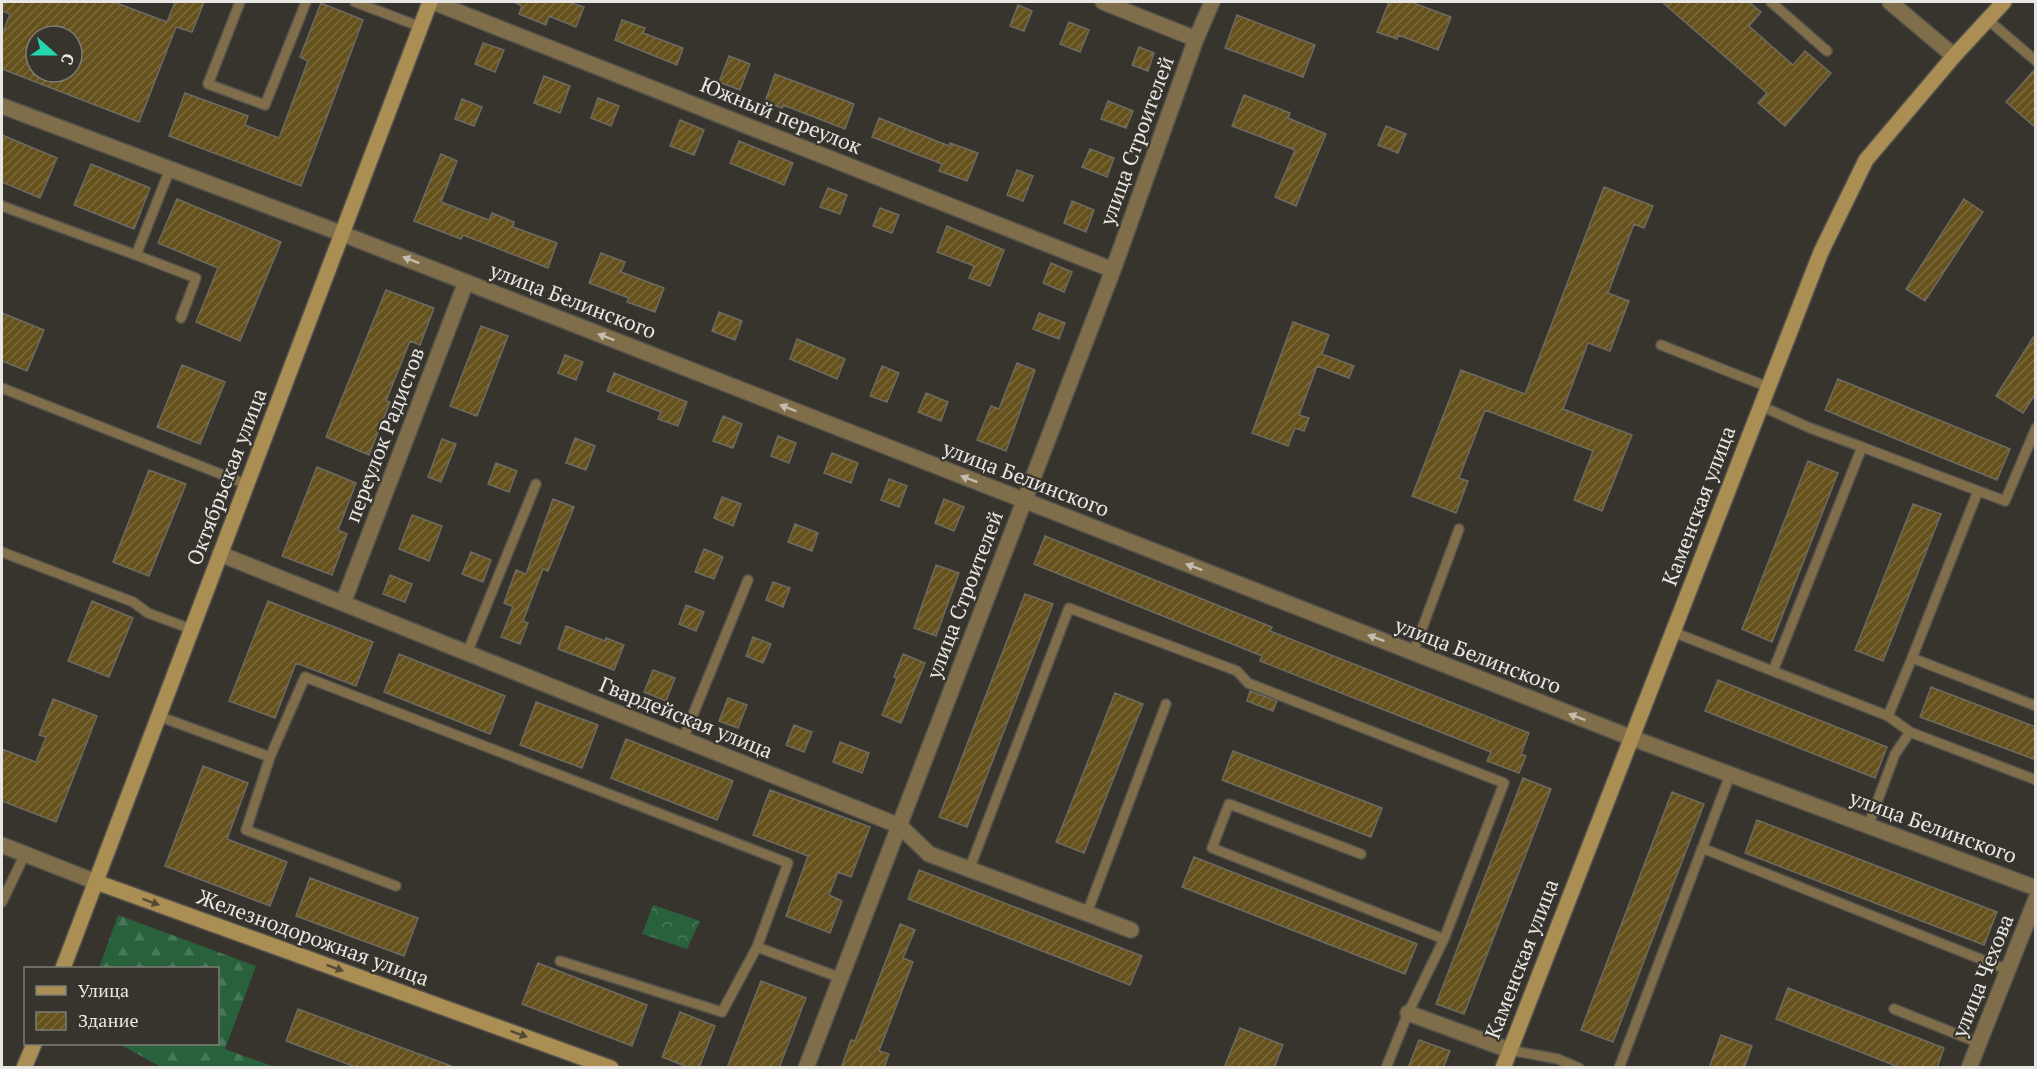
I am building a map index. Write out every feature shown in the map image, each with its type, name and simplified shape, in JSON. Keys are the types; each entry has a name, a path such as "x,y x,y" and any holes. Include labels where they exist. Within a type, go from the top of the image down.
{"street":[{"name":"Октябрьская улица","path":"64,967 246,484 432,2"},
{"name":"Южный переулок","path":"432,2 1113,270"},
{"path":"1103,2 1196,39"},
{"name":"улица Строителей","path":"806,1068 1113,270 1196,39 1212,2"},
{"path":"1890,2 1954,56"},
{"name":"Каменская улица","path":"1503,1068 1821,252 1866,160 1954,56 2004,2"},
{"name":"улица Белинского","path":"2,106 343,234 1632,738 2036,888"},
{"name":"переулок Радистов","path":"343,603 466,282"},
{"name":"Гвардейская улица","path":"220,554 900,826 929,854 1131,930"},
{"name":"Железнодорожная улица","path":"2,845 96,882 611,1068"},
{"name":"улица Чехова","path":"1969,1068 2036,899"},
{"path":"1408,1013 1509,1050"},
{"path":"24,1068 34,1045"}],"lane":[{"path":"240,2 208,84 265,105 306,2"},
{"path":"355,2 421,27"},
{"path":"1771,2 1827,51"},
{"path":"1988,20 2036,61"},
{"path":"136,255 170,169"},
{"path":"2,206 196,278 181,318"},
{"path":"1661,345 1768,387"},
{"path":"2,388 246,484"},
{"path":"1761,406 1810,428 2005,501 2036,428"},
{"path":"1773,671 1862,447"},
{"path":"467,653 536,484"},
{"path":"1888,716 1978,491"},
{"path":"1413,652 1459,529"},
{"path":"2,552 133,602 148,614 192,629"},
{"path":"683,739 748,580"},
{"path":"969,870 1069,608 1237,671 1248,683 1504,783 1444,939 1408,1013 1386,1068"},
{"path":"1673,632 1888,716 1910,732 2036,780"},
{"path":"1912,658 2036,706"},
{"path":"396,886 246,831 270,756 304,677 788,863 757,947 722,1012 560,961"},
{"path":"1087,913 1166,704"},
{"path":"158,716 270,756"},
{"path":"1868,826 1895,754 1910,732"},
{"path":"1619,1068 1730,775"},
{"path":"1361,854 1229,804 1212,848 1444,939"},
{"path":"1702,848 2008,970"},
{"path":"2,902 25,854"},
{"path":"757,947 841,978"},
{"path":"1894,1009 1979,1043"},
{"path":"1509,1050 1558,1059 1579,1068"}],"green space":[{"path":"653,905 700,921 687,949 642,934"},
{"path":"118,915 256,966 225,1049 275,1067 161,1067 121,1045 219,1045 219,967 99,967"}],"building":[{"path":"2,2 114,2 167,22 175,2 204,2 192,32 176,27 139,122 41,84 84,84 84,24 24,24 24,78 2,69 2,35 10,14 2,11"},
{"path":"514,2 568,2 584,7 576,27 549,16 546,25 519,14 522,6"},
{"path":"1389,2 1411,2 1451,17 1438,50 1398,35 1397,39 1377,32"},
{"path":"1662,2 1749,2 1761,12 1749,26 1793,65 1805,51 1831,73 1785,126 1758,103 1767,93"},
{"path":"321,3 363,20 301,186 169,136 185,93 248,116 245,125 279,138 308,61 300,57"},
{"path":"1018,5 1032,11 1024,31 1010,26"},
{"path":"1237,15 1315,45 1303,77 1225,48"},
{"path":"622,20 645,28 643,33 683,48 677,65 615,40"},
{"path":"1069,22 1089,30 1080,52 1060,44"},
{"path":"483,43 504,50 495,72 475,64"},
{"path":"1139,47 1154,53 1148,71 1132,65"},
{"path":"729,56 750,64 740,90 719,82"},
{"path":"2036,68 2036,128 2006,102"},
{"path":"775,74 854,104 845,129 783,105 782,108 765,102"},
{"path":"544,76 570,86 560,113 534,103"},
{"path":"1244,95 1290,113 1288,118 1326,134 1296,206 1275,197 1295,150 1232,126"},
{"path":"598,98 619,106 611,126 591,118"},
{"path":"462,99 482,107 474,126 455,119"},
{"path":"1108,101 1133,111 1126,128 1101,119"},
{"path":"879,118 949,146 950,143 978,153 967,181 939,171 942,164 872,137"},
{"path":"680,120 704,130 694,155 670,146"},
{"path":"1386,126 1406,134 1398,153 1378,145"},
{"path":"2,135 57,158 40,198 2,182"},
{"path":"739,141 793,163 784,185 730,163"},
{"path":"1090,149 1114,158 1107,177 1082,167"},
{"path":"441,154 457,161 441,202 489,220 492,213 514,222 513,227 557,243 548,268 463,235 461,239 414,221"},
{"path":"91,164 150,188 134,229 74,205"},
{"path":"1017,170 1033,176 1023,201 1007,195"},
{"path":"1604,187 1653,206 1644,228 1634,224 1608,293 1629,301 1610,351 1588,343 1563,409 1632,435 1602,511 1574,500 1593,451 1485,410 1459,478 1468,481 1456,513 1412,496 1461,370 1525,394"},
{"path":"828,188 847,195 840,214 820,207"},
{"path":"177,199 281,242 240,341 196,322 218,268 158,243"},
{"path":"1964,199 1983,212 1925,301 1906,289"},
{"path":"1072,201 1094,210 1086,232 1064,223"},
{"path":"880,208 899,215 892,233 873,226"},
{"path":"947,226 1004,250 990,286 969,278 974,266 937,252"},
{"path":"601,253 625,262 621,272 664,288 655,312 627,302 629,298 589,283"},
{"path":"1051,263 1072,272 1064,292 1043,283"},
{"path":"386,290 434,308 420,345 410,341 386,401 390,402 369,455 326,437"},
{"path":"719,312 742,321 735,340 712,331"},
{"path":"2,313 44,330 27,371 2,361"},
{"path":"1039,313 1065,323 1059,339 1033,329"},
{"path":"1293,322 1329,335 1322,354 1354,366 1349,378 1317,366 1299,415 1309,418 1304,431 1295,428 1288,446 1252,433"},
{"path":"481,326 508,336 477,416 450,406"},
{"path":"2036,333 2036,393 2023,413 1996,396"},
{"path":"797,339 845,359 837,379 790,359"},
{"path":"565,355 583,362 576,380 558,373"},
{"path":"1017,363 1035,370 1006,451 977,440 991,406 999,409"},
{"path":"182,365 225,382 200,444 157,427"},
{"path":"882,366 899,373 887,402 870,396"},
{"path":"614,373 687,402 678,426 658,419 661,412 607,391"},
{"path":"1838,379 2010,449 1997,480 1825,410"},
{"path":"926,393 948,402 941,421 918,412"},
{"path":"723,416 742,424 733,448 713,441"},
{"path":"778,436 796,443 789,463 771,456"},
{"path":"575,438 595,446 586,470 566,463"},
{"path":"442,439 456,444 441,482 428,477"},
{"path":"832,453 858,463 851,483 824,473"},
{"path":"1808,461 1838,473 1772,642 1742,629"},
{"path":"496,463 517,471 509,492 488,484"},
{"path":"317,467 356,483 338,530 347,534 332,575 282,556"},
{"path":"149,470 186,484 149,576 113,562"},
{"path":"889,479 907,486 899,507 881,500"},
{"path":"722,497 741,504 733,526 714,518"},
{"path":"553,499 574,507 548,571 543,569 523,621 528,623 520,644 501,637 513,607 504,603 516,570 526,574"},
{"path":"944,499 964,507 954,531 935,523"},
{"path":"1913,504 1941,514 1883,661 1855,650"},
{"path":"412,515 442,526 429,561 399,549"},
{"path":"795,524 818,533 812,551 788,542"},
{"path":"1045,536 1272,627 1270,631 1529,733 1521,754 1526,756 1519,773 1487,761 1491,752 1260,661 1262,656 1034,564"},
{"path":"704,549 723,557 714,579 695,572"},
{"path":"471,552 491,560 483,582 462,574"},
{"path":"936,565 959,573 936,636 914,628"},
{"path":"390,575 412,584 405,602 383,594"},
{"path":"773,582 790,588 783,607 766,600"},
{"path":"1025,594 1053,604 967,827 939,817"},
{"path":"92,601 133,618 109,677 68,661"},
{"path":"268,601 373,642 356,686 296,663 275,718 229,701"},
{"path":"686,605 704,612 696,631 679,624"},
{"path":"566,626 605,641 606,638 624,645 614,670 558,649"},
{"path":"753,637 771,644 763,663 746,656"},
{"path":"399,654 505,696 490,734 384,692"},
{"path":"903,654 925,663 901,723 882,715 897,678 894,677"},
{"path":"653,670 675,678 666,701 644,692"},
{"path":"1718,680 1887,747 1875,778 1705,711"},
{"path":"1931,687 2036,727 2036,760 1920,717"},
{"path":"1250,691 1277,701 1273,711 1247,701"},
{"path":"1115,693 1143,704 1084,853 1056,842"},
{"path":"728,698 747,705 738,728 719,721"},
{"path":"53,699 97,716 56,822 2,801 2,749 36,762 46,737 39,735"},
{"path":"536,702 598,725 582,768 520,745"},
{"path":"794,725 812,732 804,752 786,745"},
{"path":"626,739 733,781 717,820 611,778"},
{"path":"840,742 869,753 862,773 833,762"},
{"path":"1233,751 1382,808 1371,837 1222,780"},
{"path":"203,766 248,783 227,839 287,862 270,906 165,866"},
{"path":"1523,778 1551,789 1464,1014 1436,1004"},
{"path":"770,790 870,827 851,877 838,872 829,895 842,901 830,933 786,916 808,856 753,835"},
{"path":"1672,792 1704,804 1613,1042 1581,1030"},
{"path":"1757,820 1997,912 1984,945 1745,853"},
{"path":"1194,857 1417,944 1405,974 1182,887"},
{"path":"919,870 1142,956 1130,985 908,899"},
{"path":"310,878 418,918 404,956 296,916"},
{"path":"900,924 915,930 903,958 913,962 879,1051 889,1054 884,1068 841,1068 851,1040 855,1041"},
{"path":"538,963 647,1005 632,1046 522,1004"},
{"path":"761,981 806,998 779,1068 727,1068"},
{"path":"1788,988 1944,1048 1937,1068 1901,1068 1776,1019"},
{"path":"298,1009 451,1066 450,1068 358,1068 286,1041"},
{"path":"680,1012 715,1026 699,1068 690,1068 662,1057"},
{"path":"1240,1028 1283,1045 1274,1068 1224,1068"},
{"path":"1721,1035 1752,1046 1744,1068 1709,1068"},
{"path":"1419,1040 1450,1051 1443,1068 1408,1068"}]}
